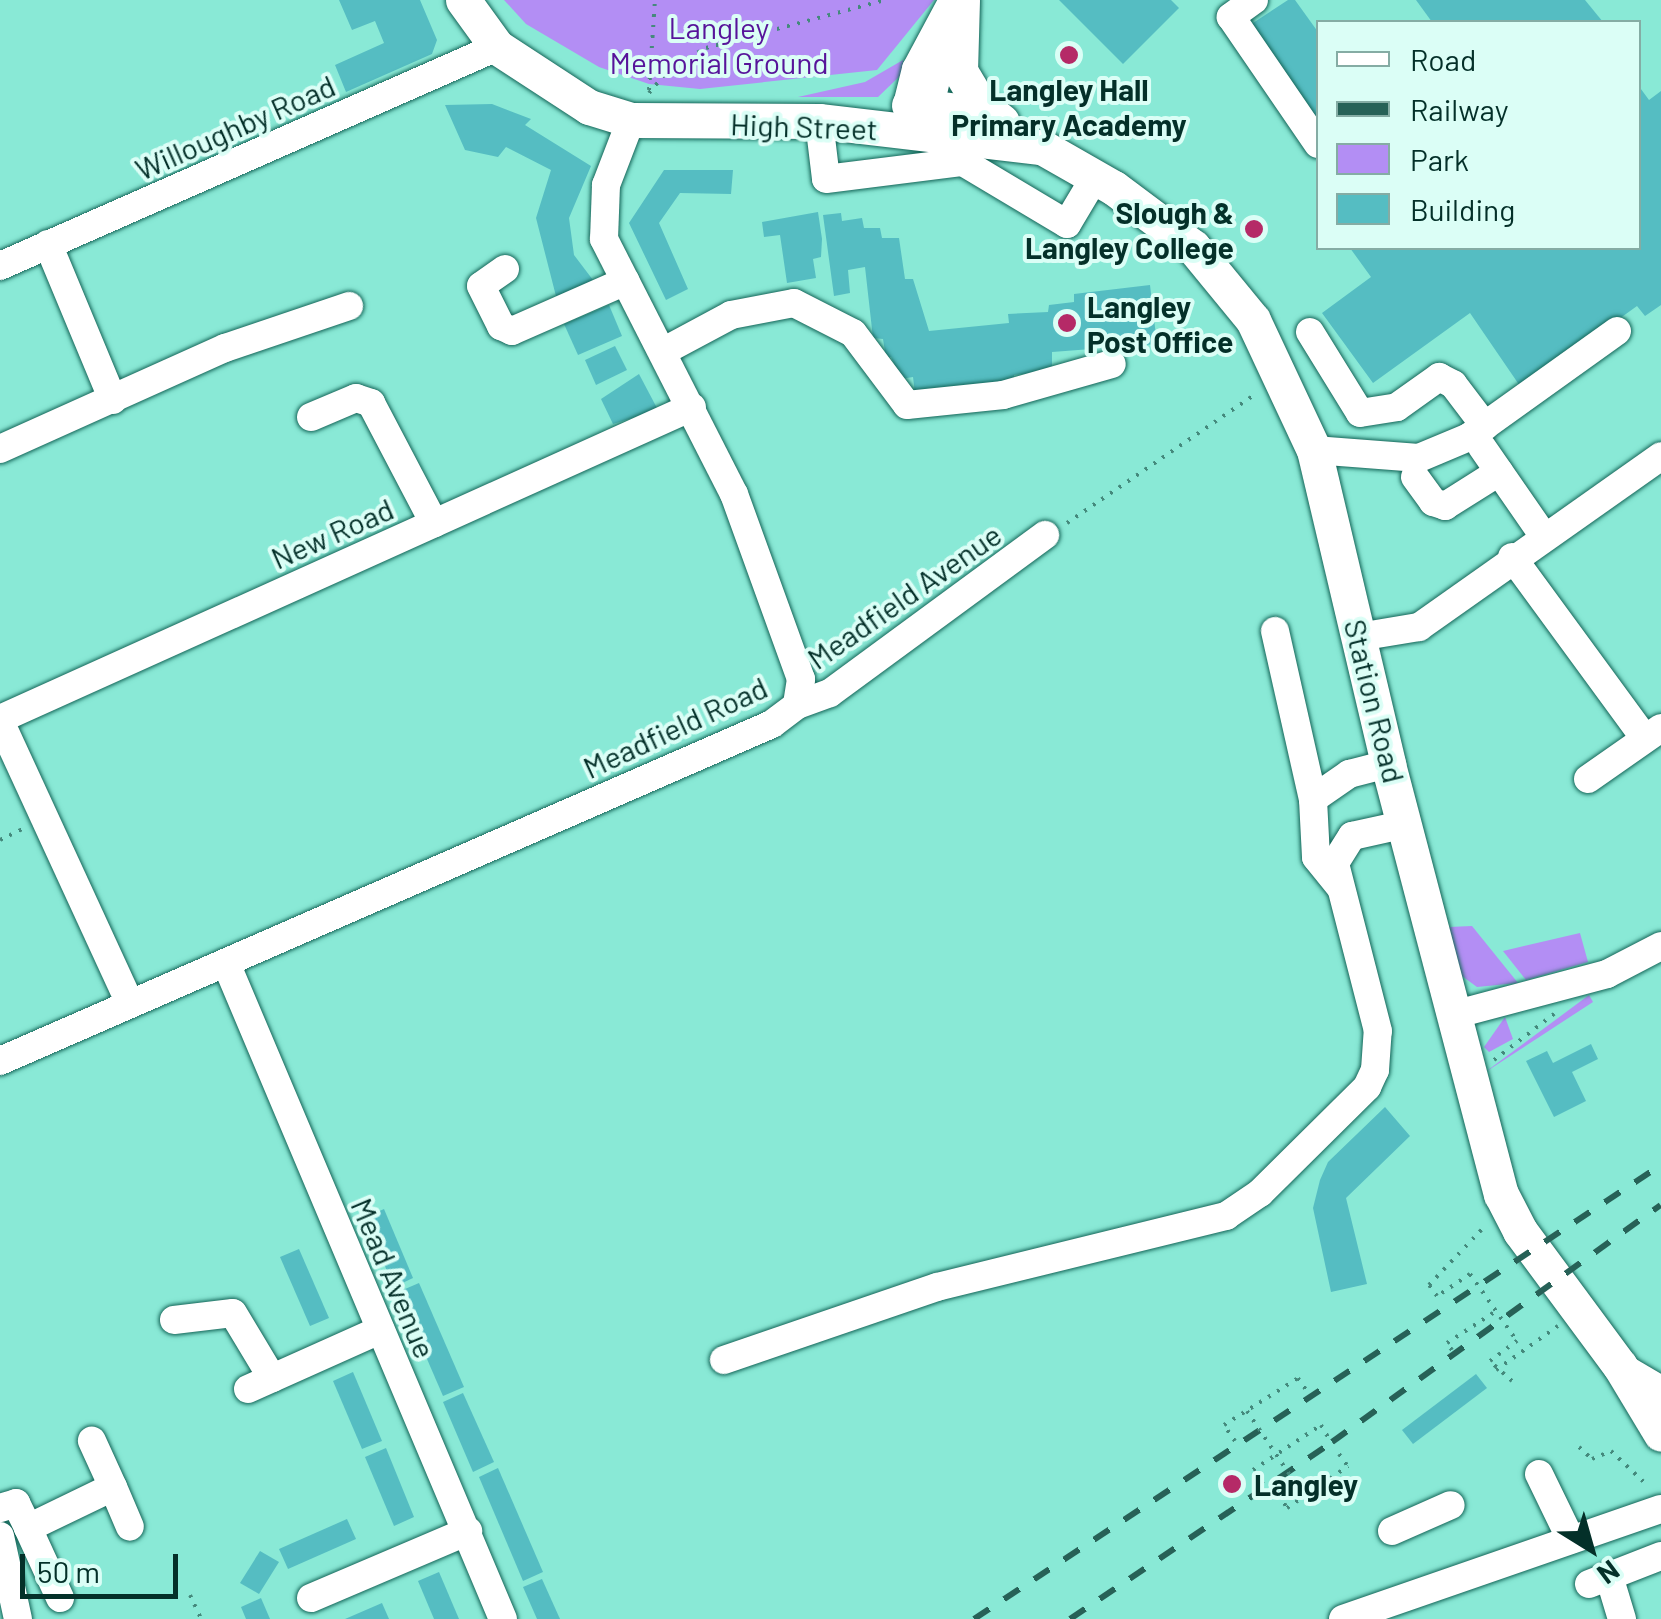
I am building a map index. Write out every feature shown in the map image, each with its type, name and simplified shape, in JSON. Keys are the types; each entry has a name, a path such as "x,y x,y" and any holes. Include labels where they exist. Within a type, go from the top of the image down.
{"main road":[{"name":"High Street","path":"463,0 497,48 588,108 642,111 684,124 921,115"},
{"path":"958,0 960,71 992,115 1042,147"},
{"name":"High Street","path":"684,124 790,104 921,115"},
{"path":"921,115 992,115"},
{"name":"Station Road","path":"921,115 1042,147 1095,177 1193,247 1253,320 1284,374 1314,450 1388,764 1502,1194 1576,1314 1620,1366 1661,1434"}],"street":[{"path":"921,115 916,69 958,0"},
{"path":"1254,0 1230,17 1316,141"},
{"name":"Willoughby Road","path":"0,266 497,48"},
{"name":"Meadfield Road","path":"0,1061 772,724 797,705 801,679 734,494 604,240 606,185 642,111"},
{"path":"819,121 826,178 952,163 989,176 1066,224 1095,177"},
{"path":"48,244 113,400"},
{"path":"504,269 481,286 501,326 512,331 626,281"},
{"path":"664,351 731,315 794,303 852,332 907,404 1003,395 1112,364"},
{"path":"0,448 225,348 349,306"},
{"path":"1314,450 1419,458 1483,437 1617,331"},
{"path":"1310,332 1360,413 1397,407 1439,377 1453,384 1500,472 1544,535"},
{"path":"311,417 356,398 371,403 434,522"},
{"name":"New Road","path":"0,720 692,407"},
{"path":"1359,637 1419,627 1468,598 1512,557 1661,456"},
{"path":"1415,477 1433,502 1445,506 1500,472"},
{"name":"Meadfield Avenue","path":"797,705 830,693 1046,535"},
{"path":"1512,557 1653,734 1588,779"},
{"path":"1274,631 1312,799 1316,857 1344,892"},
{"path":"0,720 130,1004"},
{"path":"1312,799 1349,774 1388,764"},
{"path":"724,1360 934,1288 1226,1216 1260,1193 1367,1087 1375,1070 1378,1030 1336,863 1352,836 1406,824"},
{"path":"1453,1015 1607,974 1661,946"},
{"name":"Mead Avenue","path":"226,962 503,1619"},
{"path":"174,1320 233,1312 248,1328 260,1384 380,1330"},
{"path":"1620,1366 1661,1390"},
{"path":"92,1440 130,1527"},
{"path":"1540,1474 1571,1540"},
{"path":"28,1528 114,1488"},
{"path":"0,1508 16,1503 60,1598"},
{"path":"1392,1531 1451,1505"},
{"path":"1342,1619 1661,1508"},
{"path":"311,1598 468,1531"},
{"path":"0,1536 18,1619"},
{"path":"1622,1619 1599,1580 1661,1556"}],"path":[{"path":"642,111 655,0"},
{"path":"642,111 670,68 706,48 885,0"},
{"path":"1046,535 1284,374"},
{"path":"1484,1069 1562,1008"},
{"path":"1490,1224 1429,1285 1437,1296 1470,1274 1517,1341 1490,1361 1512,1382"},
{"path":"1452,1350 1447,1343 1496,1310"},
{"path":"1496,1370 1560,1324"},
{"path":"1235,1441 1224,1425 1298,1378 1308,1393"},
{"path":"1246,1411 1304,1496"},
{"path":"1263,1484 1253,1470 1276,1454 1320,1425 1330,1439"},
{"path":"1579,1447 1592,1459 1611,1451 1646,1486 1661,1490"},
{"path":"1278,1495 1289,1507 1349,1467 1339,1454"},
{"path":"190,1595 201,1619"}],"green space":[{"name":"Langley Memorial Ground","path":"504,0 934,0 877,70 700,89 649,84 599,67 526,24"},
{"path":"903,60 904,72 878,97 798,97 865,82"},
{"path":"1472,926 1518,983 1477,987 1462,976 1449,927"},
{"path":"1580,933 1588,962 1526,980 1503,951"},
{"path":"1589,995 1593,1002 1484,1073"},
{"path":"1505,1017 1513,1039 1489,1052 1484,1047"}],"building":[{"path":"339,0 420,0 437,40 432,54 346,92 335,65 384,43 375,21 352,30"},
{"path":"1059,0 1171,0 1179,8 1123,64"},
{"path":"1288,0 1295,0 1316,29 1316,127 1247,27"},
{"path":"1416,0 1585,0 1601,20 1431,20"},
{"path":"1641,89 1649,100 1661,91 1661,305 1645,316 1637,306 1522,389 1470,313 1373,383 1322,313 1371,277 1351,250 1641,250"},
{"path":"492,104 531,119 525,125 591,166 569,218 574,255 596,284 558,304 536,218 551,170 506,147 498,157 465,150 445,105"},
{"path":"664,170 733,170 731,194 680,193 659,223 688,289 666,300 629,223"},
{"path":"818,212 822,239 821,257 813,259 816,278 787,283 780,235 764,237 762,222"},
{"path":"841,213 842,221 862,218 864,228 880,228 882,238 899,238 905,279 913,279 929,331 1009,323 1008,314 1048,312 1049,305 1074,302 1074,294 1150,285 1157,344 1052,352 1052,371 1014,375 1014,383 915,393 913,377 901,379 891,357 886,358 883,339 873,338 865,267 848,270 850,293 834,296 823,215"},
{"path":"609,305 622,336 578,355 564,324"},
{"path":"615,346 627,370 596,385 585,360"},
{"path":"639,374 658,410 613,424 601,399"},
{"path":"1591,1044 1598,1059 1572,1072 1586,1101 1554,1117 1526,1061 1547,1051 1553,1063"},
{"path":"1385,1107 1410,1136 1346,1198 1367,1284 1331,1292 1313,1208 1320,1180 1328,1162"},
{"path":"384,1209 413,1278 394,1287 364,1218"},
{"path":"299,1249 329,1318 310,1326 280,1257"},
{"path":"419,1283 464,1387 443,1396 398,1292"},
{"path":"353,1372 382,1441 362,1449 333,1381"},
{"path":"1476,1374 1487,1388 1413,1444 1402,1430"},
{"path":"463,1393 494,1462 473,1472 443,1402"},
{"path":"386,1448 414,1517 394,1526 365,1457"},
{"path":"498,1468 543,1572 523,1581 479,1477"},
{"path":"347,1519 356,1539 288,1569 279,1549"},
{"path":"260,1551 279,1562 259,1594 240,1583"},
{"path":"439,1572 459,1619 434,1619 418,1581"},
{"path":"542,1579 560,1619 537,1619 523,1587"},
{"path":"261,1598 270,1619 246,1619 241,1607"},
{"path":"382,1603 389,1619 345,1619"}],"railway":[{"path":"974,1619 1661,1165"},
{"path":"1070,1619 1332,1442 1661,1205"}],"place":[{"name":"Langley Hall Primary Academy","path":"1069,55"},
{"name":"Slough & Langley College","path":"1254,229"},
{"name":"Langley Post Office","path":"1067,323"},
{"name":"Langley","path":"1232,1484"}]}
